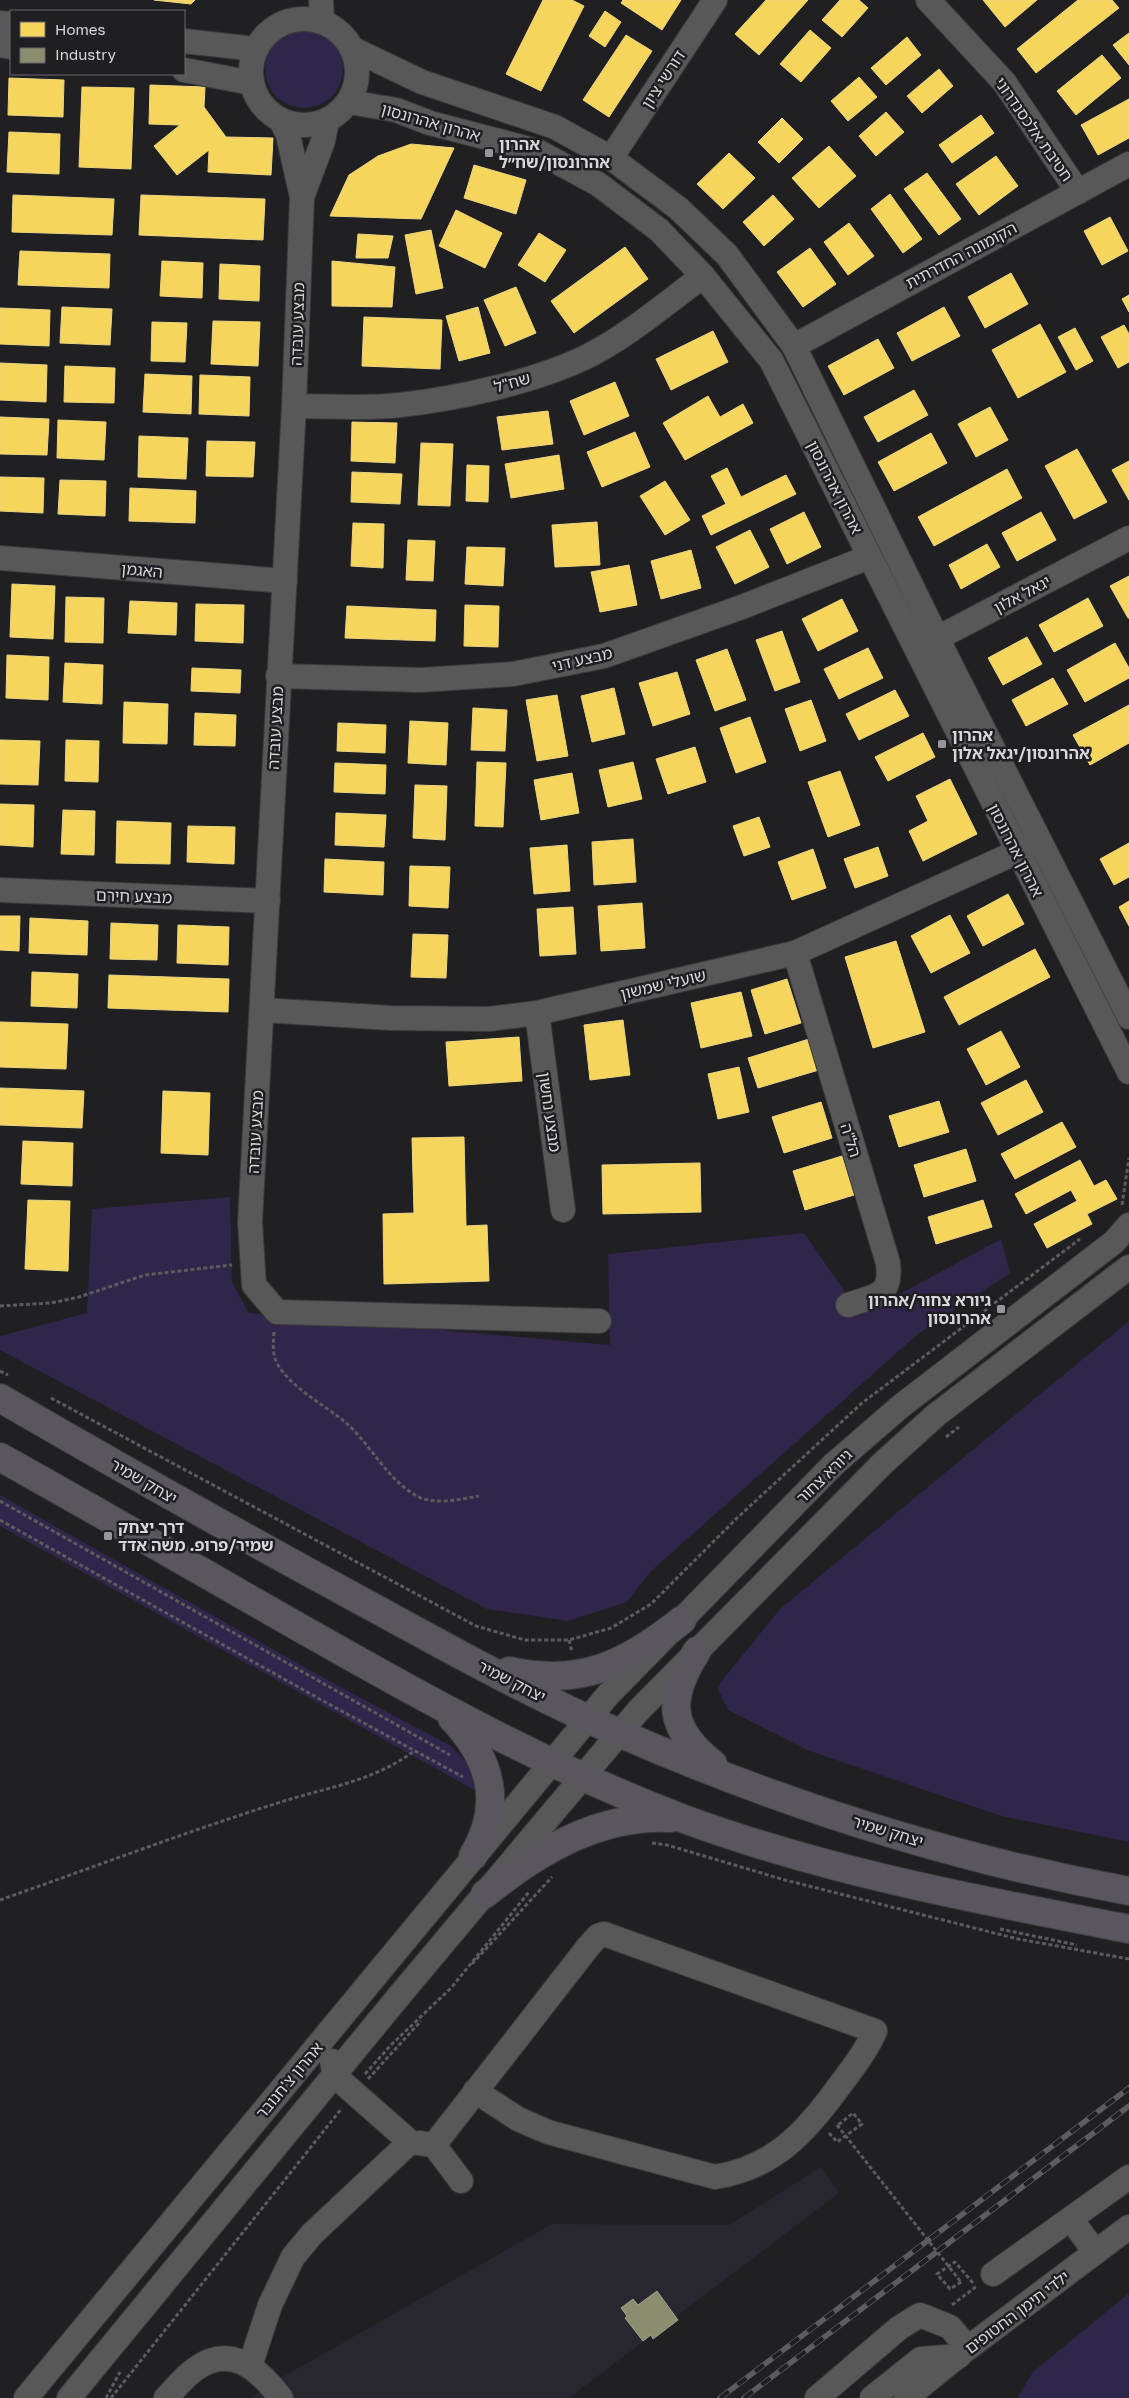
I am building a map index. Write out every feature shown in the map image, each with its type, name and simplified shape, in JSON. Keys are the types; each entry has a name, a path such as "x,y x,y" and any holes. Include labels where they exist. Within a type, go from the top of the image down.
{"main road":[{"name":"יצחק שמיר","path":"4,1387 222,1526 473,1661 619,1733 789,1800 867,1825 952,1851 1062,1879 1129,1891"},
{"path":"5,1461 442,1708 551,1762 684,1819 771,1848 838,1867 1036,1911 1129,1929"},
{"path":"473,1661 524,1674 574,1676 598,1671 623,1661 647,1647 682,1620"},
{"path":"697,1650 683,1672 676,1691 676,1717 686,1739 698,1752 733,1778"},
{"path":"442,1708 466,1733 480,1752 488,1771 490,1805 482,1836 473,1856"},
{"path":"485,1894 530,1860 578,1835 629,1820 656,1817 684,1819"}],"street":[{"path":"283,23 290,0"},
{"name":"דורשי ציון","path":"612,158 714,0"},
{"name":"חטיבת אלכסנדרוני","path":"928,0 1004,82 1078,192"},
{"path":"322,11 353,49 357,62 358,76 355,90 349,102 339,113 327,120 312,125 296,125 281,120 268,111 258,98 252,83 251,66 256,49 263,38 283,23 309,19 322,11"},
{"path":"185,41 256,49"},
{"name":"אהרון אהרונסון","path":"353,49 422,82 555,128 612,158 678,208 727,255 794,346 937,638 1129,1017"},
{"path":"185,70 252,83"},
{"name":"אהרון אהרונסון","path":"349,102 396,110 430,123 537,151 598,184 659,230 703,276 771,360 1129,1072"},
{"name":"מבצע עובדה","path":"277,1312 254,1285 250,1222 263,1010 278,676 294,406 302,197 288,135 281,120"},
{"name":"מבצע עובדה","path":"302,197 323,141 327,120"},
{"name":"הקומונה החדרתית","path":"794,346 1129,164"},
{"name":"שח\"ל","path":"294,406 400,406 497,387 550,372 584,358 620,337 703,276"},
{"name":"יגאל אלון","path":"916,650 1129,538"},
{"name":"מבצע דני","path":"278,676 421,680 513,674 604,656 742,607 869,557"},
{"name":"האגמן","path":"0,558 285,581"},
{"name":"שועלי שמשון","path":"263,1010 391,1018 489,1019 536,1013 795,953 1039,841"},
{"name":"מבצע חירם","path":"0,890 268,901"},
{"name":"הל\"ה","path":"795,953 888,1262 890,1279 882,1292 848,1306"},
{"name":"מבצע נחשון","path":"536,1013 563,1210"},
{"name":"גיורא צחור","path":"551,1762 587,1718 834,1464 901,1406 1114,1242 1126,1215"},
{"name":"גיורא צחור","path":"582,1776 619,1733 697,1650 884,1463 936,1415 1129,1267"},
{"path":"277,1312 599,1321"},
{"name":"אהרון צ'חנובר","path":"26,2398 551,1762"},
{"name":"אהרון צ'חנובר","path":"75,2396 582,1776"},
{"path":"434,2146 475,2091 588,1947 598,1936 604,1934 876,2031 867,2048 816,2118 796,2140 739,2173 715,2177 548,2132 518,2118 475,2091"},
{"path":"334,2025 332,2042 335,2076 356,2092 410,2142 434,2146 461,2181"},
{"path":"250,2366 270,2305 293,2257 312,2234 410,2142"},
{"path":"985,2280 1129,2177"},
{"path":"1071,2219 1095,2252"},
{"name":"ילדי תימן החטופים","path":"906,2398 1129,2227"},
{"path":"817,2398 899,2328 920,2315 950,2327 964,2352 921,2359 872,2398"},
{"path":"166,2398 192,2372 214,2359 226,2358 240,2361 250,2366 270,2384 281,2398"}],"path":[{"path":"1126,1215 1129,1158"},
{"path":"0,1306 51,1303 79,1297 145,1275 202,1270 251,1259"},
{"path":"277,1312 273,1354 278,1365 289,1379 346,1423 396,1480 420,1498 452,1501 480,1496"},
{"path":"0,1371 4,1387"},
{"path":"43,1394 476,1626 525,1640 569,1640"},
{"path":"940,1442 962,1424"},
{"path":"0,1501 454,1758"},
{"path":"0,1900 284,1801 349,1784 384,1771 414,1751"},
{"path":"648,1843 667,1845 785,1880 1018,1939 1129,1959"},
{"path":"111,2398 356,2092 556,1872"},
{"path":"838,2142 862,2124 853,2113 838,2125 962,2282 950,2289 938,2274 955,2262 985,2280 932,2320"}],"shaded area":[{"path":"304,30 319,33 332,41 340,54 343,69 340,84 332,97 319,105 304,108 289,105 276,97 268,84 265,69 268,54 276,41 289,33"},
{"path":"230,1197 232,1282 249,1313 610,1345 608,1254 804,1233 861,1315 1001,1239 1010,1273 918,1334 650,1572 627,1602 568,1621 487,1609 0,1350 0,1336 87,1313 92,1209"},
{"path":"1129,1321 1129,1842 1001,1816 807,1750 728,1710 717,1687 780,1609"},
{"path":"0,1495 322,1677 451,1746 472,1768 480,1793 0,1526"},
{"path":"821,2167 839,2193 569,2398 250,2398 270,2384 552,2224 729,2225"},
{"path":"1129,2293 1129,2398 1017,2398 1033,2372"}],"building: Homes":[{"path":"154,0 195,0 191,4"},
{"path":"543,0 572,0 584,6 541,91 506,74"},
{"path":"623,0 681,0 662,30 621,3"},
{"path":"766,0 808,0 759,55 735,34"},
{"path":"840,0 859,0 868,8 842,37 822,20"},
{"path":"983,0 1037,0 1005,27"},
{"path":"1078,0 1112,0 1119,8 1036,73 1017,49"},
{"path":"605,11 621,22 605,47 589,36"},
{"path":"810,30 831,48 801,82 780,64"},
{"path":"1129,33 1129,65 1113,45"},
{"path":"626,35 652,51 609,117 583,100"},
{"path":"907,37 921,55 886,85 871,68"},
{"path":"1102,55 1121,78 1076,115 1057,91"},
{"path":"939,69 953,86 922,113 907,96"},
{"path":"859,77 877,97 848,121 831,101"},
{"path":"9,78 64,80 63,117 8,115"},
{"path":"150,85 205,87 204,107 226,137 273,138 271,175 208,172 209,150 177,175 154,146 180,125 149,124"},
{"path":"82,87 134,88 131,169 79,167"},
{"path":"1129,99 1129,138 1098,155 1081,125"},
{"path":"886,112 904,132 876,156 859,136"},
{"path":"981,115 994,133 952,163 939,145"},
{"path":"782,118 803,139 779,163 758,142"},
{"path":"9,132 60,134 59,174 7,172"},
{"path":"411,144 454,148 421,219 330,216 349,175 378,156"},
{"path":"829,146 856,176 819,208 792,178"},
{"path":"729,153 755,178 723,209 697,184"},
{"path":"996,156 1018,186 979,215 956,184"},
{"path":"474,165 526,180 516,214 464,198"},
{"path":"927,173 961,219 939,235 904,189"},
{"path":"890,194 922,239 903,253 871,209"},
{"path":"13,195 114,199 112,235 12,232"},
{"path":"141,195 265,199 263,240 139,235"},
{"path":"773,195 794,219 764,246 743,222"},
{"path":"456,210 502,233 485,268 439,246"},
{"path":"1110,217 1128,251 1102,265 1084,231"},
{"path":"849,223 874,256 848,275 824,242"},
{"path":"431,230 443,288 416,294 405,235"},
{"path":"539,233 566,250 545,282 518,265"},
{"path":"358,234 393,236 388,258 356,258"},
{"path":"625,247 648,279 574,333 551,301"},
{"path":"810,248 836,284 803,307 777,272"},
{"path":"20,251 110,254 109,288 18,285"},
{"path":"162,261 203,263 202,298 160,296"},
{"path":"332,261 395,267 392,307 332,306"},
{"path":"220,264 260,266 259,301 219,299"},
{"path":"1011,273 1028,304 985,328 968,297"},
{"path":"516,287 536,333 505,346 484,300"},
{"path":"1129,295 1129,312 1122,299"},
{"path":"62,307 112,309 110,345 60,343"},
{"path":"478,307 490,353 459,361 446,316"},
{"path":"944,307 960,336 912,361 897,333"},
{"path":"0,308 50,310 49,346 0,344"},
{"path":"364,317 442,320 440,369 362,366"},
{"path":"213,321 260,322 258,366 211,364"},
{"path":"152,322 187,323 185,362 151,361"},
{"path":"1040,324 1066,372 1018,398 992,350"},
{"path":"1124,325 1129,334 1129,362 1118,368 1101,337"},
{"path":"1075,328 1093,361 1076,370 1058,337"},
{"path":"713,331 728,362 671,390 656,359"},
{"path":"878,339 894,368 844,395 828,366"},
{"path":"0,363 47,365 46,402 0,400"},
{"path":"65,366 115,368 114,403 64,402"},
{"path":"145,374 192,376 191,414 143,412"},
{"path":"200,375 250,377 249,416 199,414"},
{"path":"615,382 629,416 584,435 570,401"},
{"path":"914,390 928,415 878,442 864,417"},
{"path":"708,396 720,417 743,404 753,423 685,460 663,423"},
{"path":"990,407 1008,440 976,457 958,424"},
{"path":"548,411 553,444 502,450 497,417"},
{"path":"0,417 49,419 47,455 0,454"},
{"path":"58,420 106,422 104,460 57,458"},
{"path":"352,422 397,423 395,463 351,461"},
{"path":"635,432 650,467 602,487 587,452"},
{"path":"931,433 947,463 894,491 878,462"},
{"path":"139,436 188,438 186,479 138,477"},
{"path":"207,441 255,442 253,477 206,476"},
{"path":"421,443 453,444 450,506 418,505"},
{"path":"1077,449 1107,502 1074,519 1045,466"},
{"path":"559,455 564,489 511,498 505,464"},
{"path":"1129,461 1129,500 1112,470"},
{"path":"467,465 489,466 488,502 466,501"},
{"path":"727,468 741,497 786,475 796,494 711,535 702,516 726,504 711,476"},
{"path":"1007,469 1022,498 934,546 918,517"},
{"path":"352,472 402,474 400,504 351,502"},
{"path":"0,477 44,478 43,513 0,511"},
{"path":"60,480 106,481 105,516 58,514"},
{"path":"665,481 690,520 665,535 640,496"},
{"path":"130,488 196,491 195,523 129,521"},
{"path":"804,512 821,547 787,564 770,529"},
{"path":"1041,512 1056,540 1017,561 1002,533"},
{"path":"597,522 600,565 555,567 552,525"},
{"path":"353,523 384,524 383,568 351,566"},
{"path":"750,530 769,567 735,584 716,547"},
{"path":"408,540 435,541 433,581 406,580"},
{"path":"987,544 1000,567 961,589 949,565"},
{"path":"467,547 505,548 503,586 465,584"},
{"path":"691,550 701,588 661,599 651,561"},
{"path":"629,565 637,605 600,612 591,572"},
{"path":"1129,576 1129,618 1128,618 1110,586"},
{"path":"12,584 55,586 53,639 10,637"},
{"path":"66,597 104,598 103,643 65,642"},
{"path":"1088,598 1103,626 1054,652 1039,625"},
{"path":"842,599 858,631 818,651 802,619"},
{"path":"130,601 177,603 176,635 128,633"},
{"path":"196,604 244,605 243,643 195,641"},
{"path":"465,605 499,606 498,647 464,646"},
{"path":"347,606 436,610 435,641 345,638"},
{"path":"782,631 800,682 775,691 756,640"},
{"path":"1027,637 1042,664 1003,685 988,658"},
{"path":"1115,643 1129,668 1129,678 1085,702 1067,670"},
{"path":"868,648 883,678 839,699 824,669"},
{"path":"727,649 746,700 715,711 696,660"},
{"path":"7,655 49,657 48,700 6,698"},
{"path":"65,663 103,665 102,704 63,702"},
{"path":"192,668 241,670 240,693 191,691"},
{"path":"677,672 690,714 653,726 639,683"},
{"path":"1053,678 1068,704 1026,726 1012,700"},
{"path":"614,688 625,734 592,742 581,696"},
{"path":"895,690 909,716 859,740 846,714"},
{"path":"557,695 568,756 537,761 526,700"},
{"path":"811,700 826,741 800,751 785,709"},
{"path":"124,702 168,704 167,744 123,743"},
{"path":"1129,705 1129,743 1090,765 1073,735"},
{"path":"473,708 507,710 505,751 471,750"},
{"path":"195,713 236,715 235,746 194,745"},
{"path":"750,717 766,762 736,773 720,728"},
{"path":"410,721 448,723 446,765 408,763"},
{"path":"338,723 386,725 385,753 337,751"},
{"path":"923,733 935,757 888,781 875,757"},
{"path":"0,740 40,741 38,785 0,784"},
{"path":"66,740 99,741 98,782 65,781"},
{"path":"695,747 706,782 668,794 656,759"},
{"path":"477,762 506,763 503,827 475,826"},
{"path":"633,762 642,799 608,807 599,770"},
{"path":"335,763 386,765 385,794 334,792"},
{"path":"840,771 860,825 828,837 808,782"},
{"path":"572,773 579,813 541,820 534,780"},
{"path":"950,779 977,834 923,861 909,831 928,821 916,796"},
{"path":"415,785 447,786 445,840 413,838"},
{"path":"0,804 34,805 33,847 0,845"},
{"path":"63,810 95,811 94,855 61,854"},
{"path":"336,813 386,815 384,847 335,845"},
{"path":"759,817 770,847 744,856 733,826"},
{"path":"117,821 171,823 170,864 116,863"},
{"path":"188,826 235,827 234,864 187,862"},
{"path":"633,839 636,882 594,885 592,842"},
{"path":"1129,843 1129,877 1114,885 1100,859"},
{"path":"567,845 570,891 534,894 530,848"},
{"path":"878,847 888,876 855,888 844,859"},
{"path":"813,849 826,888 792,900 778,862"},
{"path":"325,859 384,862 383,895 324,892"},
{"path":"410,866 450,867 448,908 409,906"},
{"path":"1008,894 1024,924 983,946 967,916"},
{"path":"1129,901 1129,926 1119,907"},
{"path":"642,903 645,948 601,951 598,906"},
{"path":"573,907 576,954 540,956 537,909"},
{"path":"950,915 970,953 931,973 911,936"},
{"path":"0,916 20,916 19,951 0,950"},
{"path":"30,918 88,921 87,955 29,953"},
{"path":"111,923 158,925 157,960 110,959"},
{"path":"178,925 229,927 228,965 177,963"},
{"path":"413,934 448,935 446,978 411,977"},
{"path":"896,941 925,1032 873,1048 845,957"},
{"path":"1035,949 1050,977 959,1025 944,997"},
{"path":"32,972 78,974 77,1008 31,1006"},
{"path":"109,975 229,979 228,1012 108,1008"},
{"path":"787,979 801,1023 765,1034 751,990"},
{"path":"741,992 752,1036 701,1048 691,1003"},
{"path":"623,1020 630,1075 590,1080 584,1025"},
{"path":"0,1022 68,1024 66,1069 0,1067"},
{"path":"1001,1031 1020,1067 986,1085 967,1049"},
{"path":"519,1037 522,1081 449,1086 446,1042"},
{"path":"809,1039 819,1070 758,1088 748,1058"},
{"path":"739,1067 749,1112 718,1119 708,1074"},
{"path":"1026,1080 1043,1112 998,1135 981,1103"},
{"path":"0,1088 84,1091 82,1128 0,1125"},
{"path":"163,1091 210,1093 208,1155 161,1153"},
{"path":"939,1101 949,1132 899,1147 889,1116"},
{"path":"821,1102 832,1138 784,1153 772,1117"},
{"path":"1062,1122 1076,1147 1015,1179 1001,1154"},
{"path":"464,1137 466,1226 487,1225 489,1281 384,1284 383,1214 414,1213 412,1138"},
{"path":"23,1141 73,1143 72,1186 21,1184"},
{"path":"966,1149 976,1181 924,1197 914,1165"},
{"path":"842,1156 854,1195 805,1210 793,1171"},
{"path":"1080,1160 1094,1186 1106,1180 1117,1199 1087,1214 1092,1224 1047,1248 1034,1224 1077,1201 1071,1190 1026,1214 1015,1194"},
{"path":"700,1163 701,1212 603,1214 602,1165"},
{"path":"28,1200 70,1201 68,1271 25,1269"},
{"path":"983,1200 992,1227 936,1244 928,1217"}],"building: Industry":[{"path":"657,2291 678,2320 653,2339 651,2335 643,2341 625,2318 627,2316 621,2308 633,2299 638,2305"}],"railway":[{"path":"720,2398 1129,2088"},
{"path":"744,2398 1129,2106"}],"place":[{"name":"אהרון אהרונסון/שח״ל","path":"489,153"},
{"name":"אהרון אהרונסון/יגאל אלון","path":"942,744"},
{"name":"גיורא צחור/אהרון אהרונסון","path":"1001,1309"},
{"name":"דרך יצחק שמיר/פרופ. משה אדד","path":"108,1536"}]}
